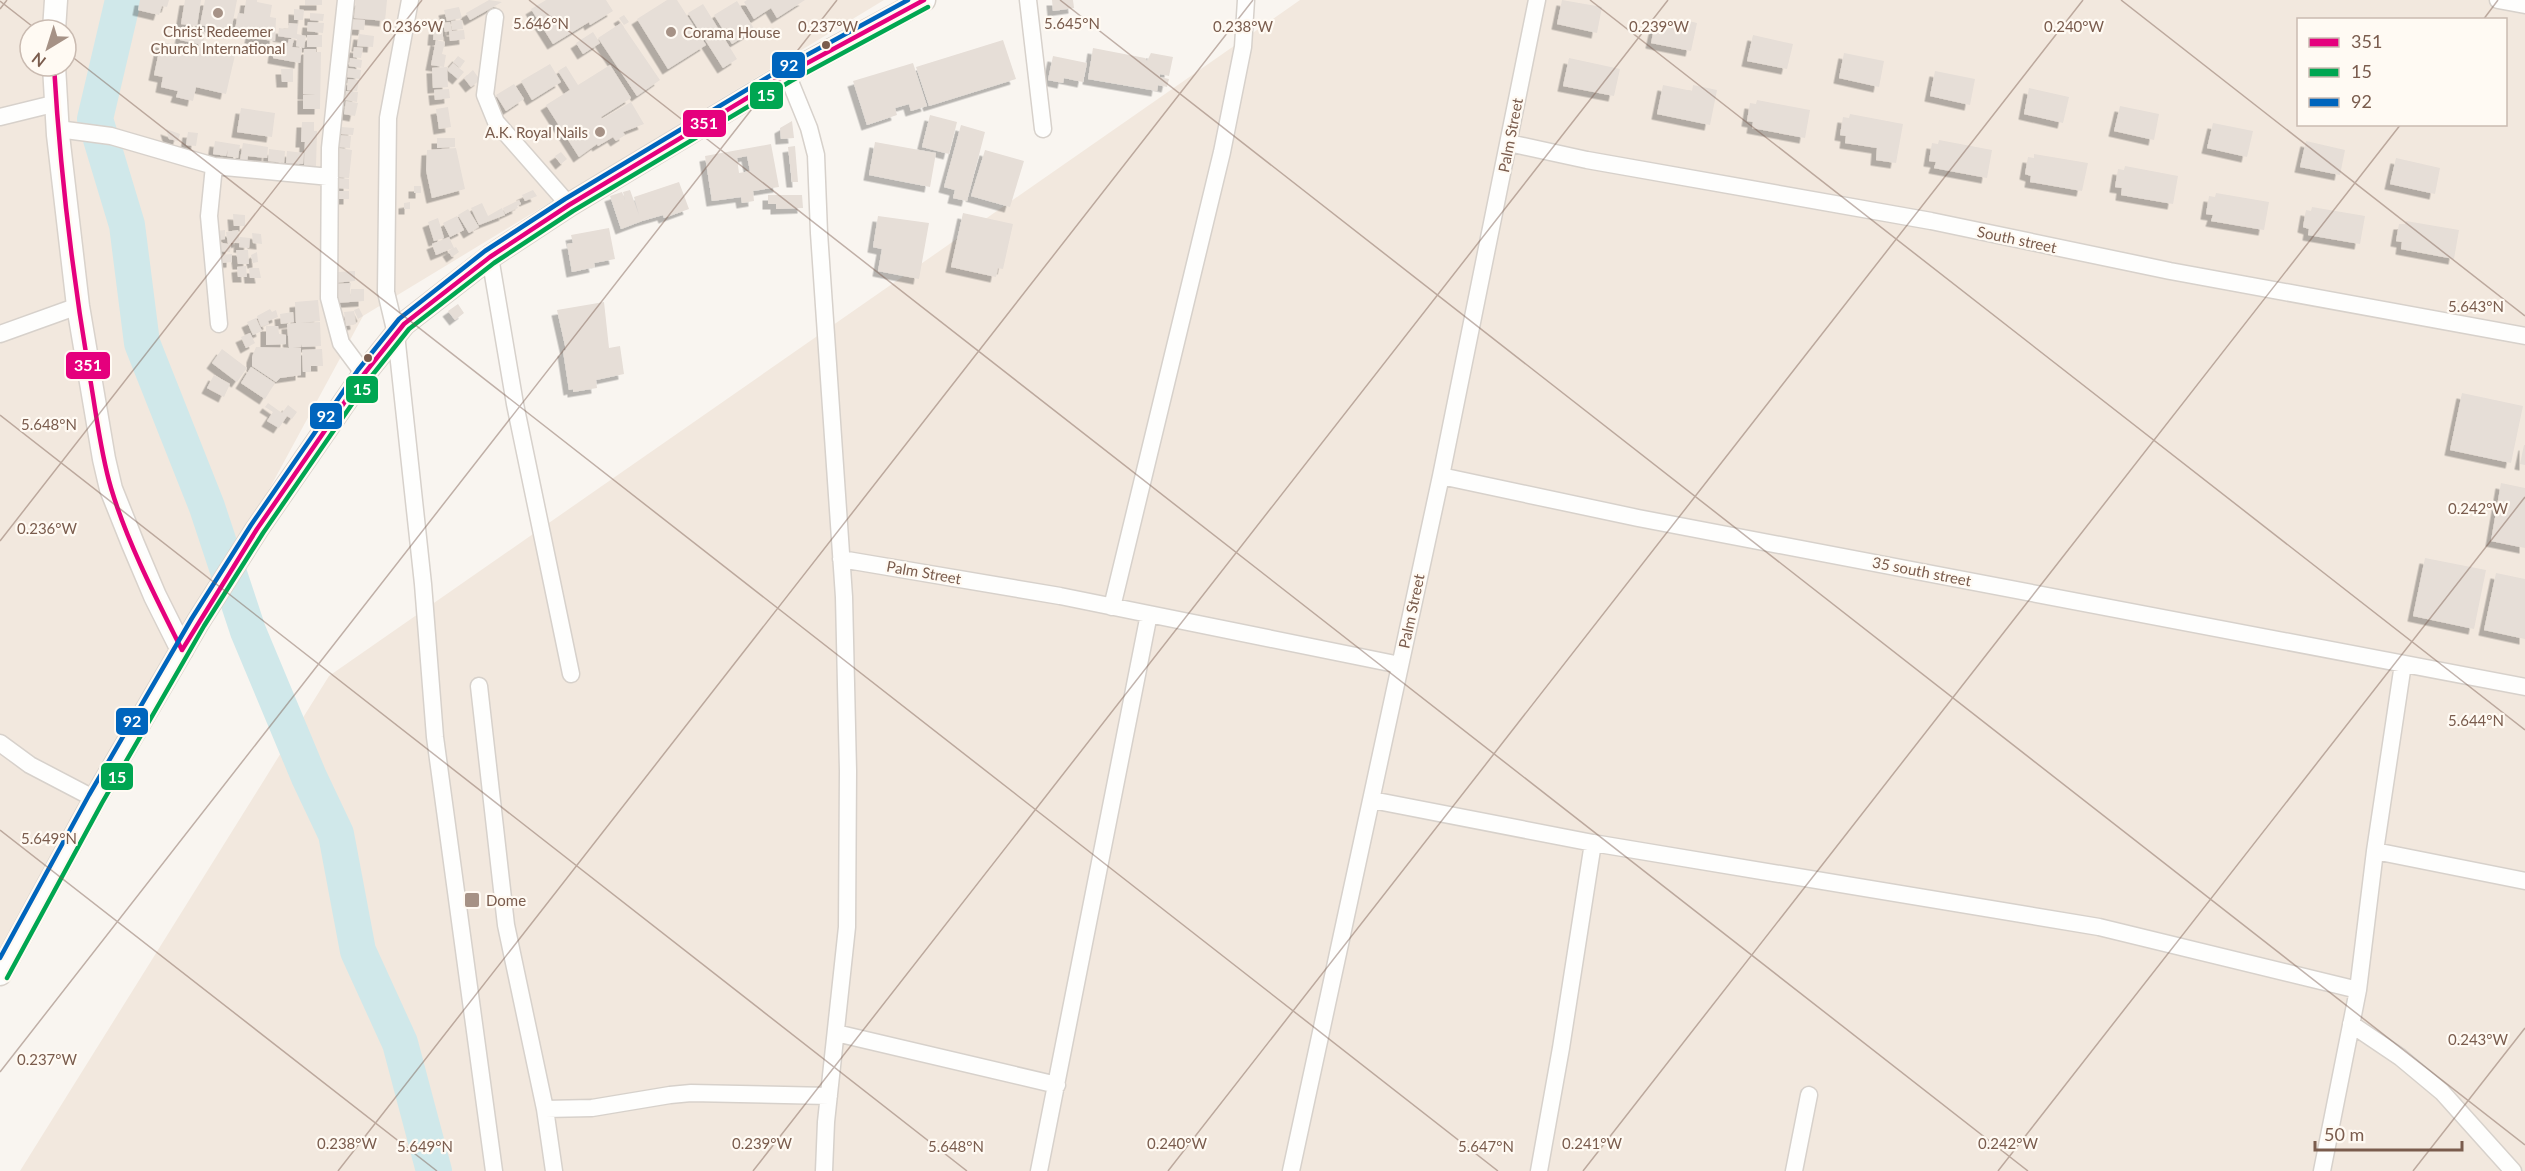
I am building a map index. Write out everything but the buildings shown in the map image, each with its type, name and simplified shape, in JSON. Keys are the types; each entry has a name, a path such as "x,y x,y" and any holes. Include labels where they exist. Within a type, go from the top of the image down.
{"main road":[{"path":"55,18 56,0"},
{"path":"0,974 95,799 202,617 257,529 364,374 404,324 490,257 569,205 787,74 923,0"},
{"path":"55,78 57,104 67,131 78,306 111,489 155,596 182,650"}],"street":[{"path":"346,0 330,148 328,298 341,343 364,374"},
{"path":"410,0 388,118 386,292 396,334 423,584 435,737 494,1171"},
{"path":"1028,0 1043,129"},
{"path":"1112,607 1222,152 1243,47 1246,0"},
{"name":"Palm Street","path":"841,559 1149,614 1400,665 1441,476 1537,0"},
{"path":"2498,0 2525,5"},
{"path":"495,17 485,95 496,122 518,144 569,205"},
{"path":"787,74 809,128 816,155 819,233 841,559 848,771 847,916 824,1171"},
{"path":"0,117 57,104"},
{"path":"67,131 111,136 214,166 330,177"},
{"name":"South street","path":"1509,143 1587,160 1931,221 2170,271 2525,336"},
{"path":"214,166 209,216 219,324"},
{"path":"490,257 515,404 571,674"},
{"path":"0,333 78,306"},
{"name":"35 south street","path":"1441,476 1638,518 2525,687"},
{"path":"1039,1171 1149,614"},
{"path":"2322,1171 2358,990 2375,851 2403,664"},
{"path":"1291,1171 1400,665"},
{"path":"480,686 506,925 545,1109 555,1171"},
{"path":"0,743 30,765 95,799"},
{"path":"1372,800 1593,843 2099,927 2358,990"},
{"path":"1539,1171 1593,843"},
{"path":"2375,851 2525,881"},
{"path":"2351,1024 2400,1058 2442,1092 2513,1171"},
{"path":"836,1033 1057,1085"},
{"path":"545,1109 592,1108 670,1095 691,1094 829,1096"},
{"path":"1794,1171 1809,1095"}],"shaded area":[{"path":"0,0 884,0 363,316 0,986"},
{"path":"1300,0 2525,0 2525,1171 20,1171 329,676"}],"waterway":[{"path":"123,0 95,119 127,225 142,343 207,507 248,631 309,777 336,834 358,951 400,1043 434,1171"}],"transit line":[{"name":"92","path":"0,958 89,795 192,618 251,525 358,370 399,319 485,251 565,199 783,68 908,0"},
{"name":"351","path":"182,650 257,529 364,374 404,324 490,257 569,205 787,74 924,0"},
{"name":"15","path":"7,978 102,803 204,626 263,533 370,378 409,329 494,263 573,211 791,81 928,7"},
{"name":"351","path":"55,78 72,258 104,460 125,529 182,650"}],"place":[{"name":"Christ Redeemer Church International","path":"218,13"},
{"name":"Corama House","path":"671,32"},
{"name":"A.K. Royal Nails","path":"600,132"},
{"name":"Dome","path":"472,900"}]}
